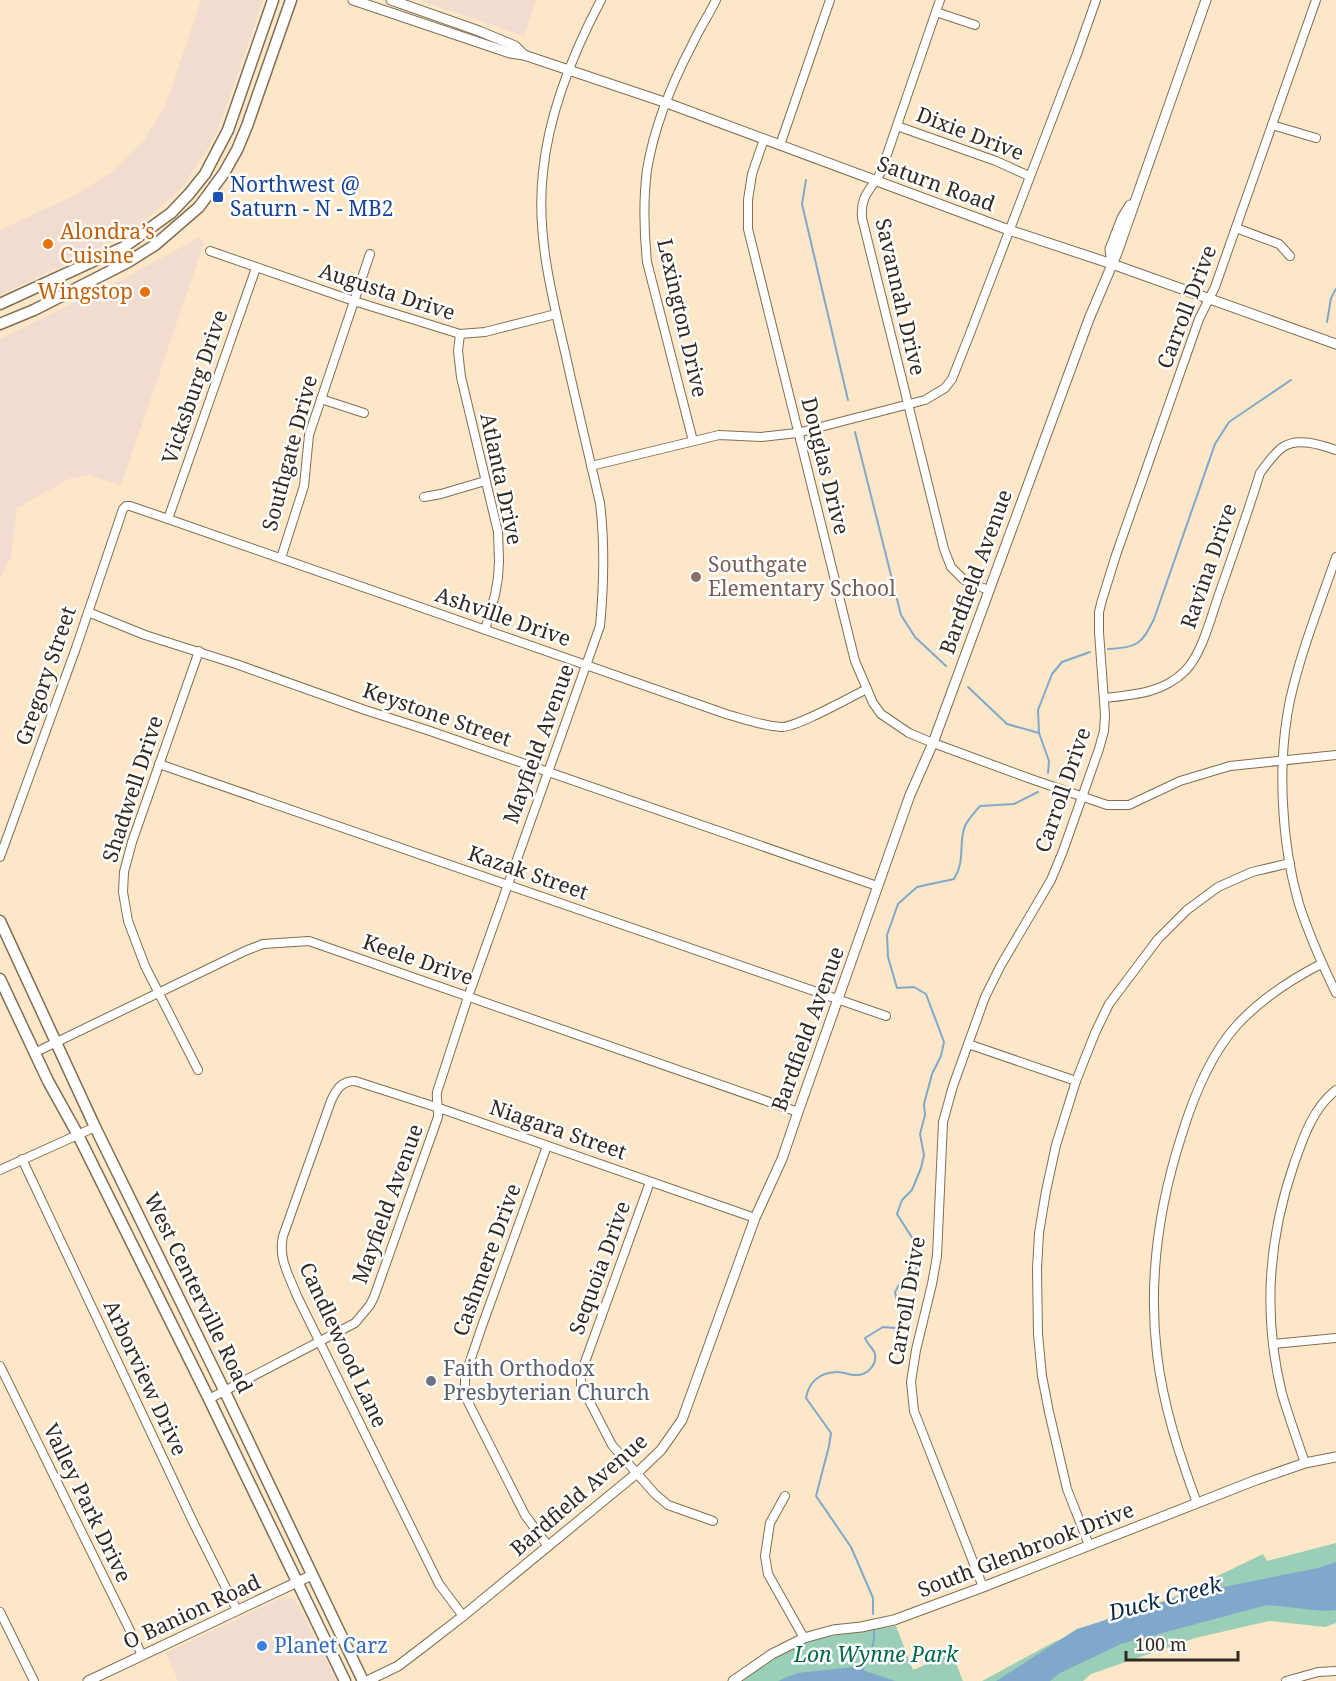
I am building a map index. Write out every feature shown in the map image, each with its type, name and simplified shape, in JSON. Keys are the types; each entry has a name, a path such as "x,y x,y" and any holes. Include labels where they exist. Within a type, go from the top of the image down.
{"main road":[{"path":"0,304 116,251 171,213 205,174 228,130 273,0"},
{"path":"0,324 34,310 128,262 172,232 199,207 228,166 243,136 291,0"},
{"path":"228,130 243,136"},
{"path":"21,293 34,310"},
{"name":"West Centerville Road","path":"0,921 95,1127 365,1681"},
{"name":"West Centerville Road","path":"0,979 34,1053 78,1135 209,1399 345,1681"}],"street":[{"name":"Saturn Road","path":"353,0 510,53 524,54 667,103 1009,230 1112,264 1336,344"},
{"name":"Saturn Road","path":"391,0 479,31 515,46 524,54"},
{"name":"Mayfield Avenue","path":"209,1399 356,1323 374,1298 438,1117 437,1092 468,997 600,626 604,591 600,502 545,265 541,203 546,147 568,70 601,0"},
{"name":"Lexington Drive","path":"693,441 647,262 644,232 645,196 656,134 667,103 693,42 716,0"},
{"path":"780,145 830,0"},
{"name":"Savannah Drive","path":"940,0 881,172 866,192 861,206 862,218 941,539 951,567 964,580 988,590"},
{"path":"591,466 719,435 761,437 797,433 925,400 945,388 952,379 1096,0"},
{"name":"Bardfield Avenue","path":"365,1681 398,1666 463,1616 637,1473 661,1449 682,1420 755,1218 782,1159 910,795 933,743 1089,319 1117,253 1206,0"},
{"name":"Carroll Drive","path":"983,1587 914,1411 911,1382 937,1256 943,1122 953,1086 985,997 1051,879 1083,796 1104,731 1099,632 1099,612 1102,600 1199,319 1236,228 1316,0"},
{"path":"936,12 975,25"},
{"path":"1272,125 1316,138"},
{"name":"Dixie Drive","path":"897,126 996,160 1029,176"},
{"name":"Douglas Drive","path":"764,139 752,174 748,200 748,229 855,661 873,703 881,714 909,733 933,743 1107,805 1130,805 1180,781 1230,766 1336,755"},
{"path":"1236,228 1279,244 1290,256"},
{"name":"Augusta Drive","path":"210,251 354,302 460,334 485,333 556,314"},
{"name":"Southgate Drive","path":"280,558 304,486 309,435 370,254"},
{"name":"Vicksburg Drive","path":"168,519 256,268"},
{"name":"Atlanta Drive","path":"460,334 458,351 461,377 498,532 499,561 495,595 485,630"},
{"path":"321,399 364,413"},
{"name":"Ravina Drive","path":"1104,698 1143,694 1164,686 1187,669 1208,627 1260,473 1273,456 1284,446 1302,442 1336,450"},
{"path":"424,497 485,481"},
{"name":"Ashville Drive","path":"126,506 726,714 762,724 784,728 806,720 867,689"},
{"name":"Gregory Street","path":"0,857 76,648 123,509 126,506"},
{"path":"1336,557 1296,676 1283,760 1290,863 1299,904 1336,993"},
{"name":"Keystone Street","path":"88,612 145,635 198,651 877,886"},
{"name":"Shadwell Drive","path":"198,651 132,842 124,872 123,892 128,921 145,966 198,1070"},
{"name":"Kazak Street","path":"159,764 886,1016"},
{"path":"1089,1545 1067,1490 1042,1376 1038,1334 1039,1233 1056,1145 1076,1081 1109,1004 1158,939 1187,910 1218,887 1252,872 1290,863"},
{"name":"Keele Drive","path":"34,1053 245,951 263,944 309,941 798,1112"},
{"path":"1197,1503 1175,1438 1156,1354 1154,1287 1162,1208 1187,1117 1197,1090 1220,1047 1237,1025 1265,999 1293,979 1322,964"},
{"path":"968,1044 1076,1081"},
{"name":"Niagara Street","path":"347,1081 356,1081 439,1108 755,1218"},
{"name":"Candlewood Lane","path":"347,1081 337,1088 331,1101 284,1236 281,1247 282,1259 297,1296 439,1584 463,1616"},
{"path":"1305,1464 1283,1394 1273,1344 1270,1316 1272,1256 1281,1205 1301,1143 1323,1103 1336,1090"},
{"path":"0,1170 95,1127"},
{"name":"Cashmere Drive","path":"547,1146 465,1376 465,1396 525,1515 548,1546"},
{"name":"Arborview Drive","path":"22,1160 237,1610"},
{"name":"Sequoia Drive","path":"650,1182 581,1373 581,1385 612,1445 655,1494 668,1505 713,1521"},
{"path":"1273,1344 1336,1338"},
{"name":"Valley Park Drive","path":"0,1366 4,1382 142,1655"},
{"name":"South Glenbrook Drive","path":"733,1681 772,1654 804,1638 833,1630 894,1620 1256,1480 1305,1464 1336,1457"},
{"path":"785,1496 770,1523 765,1556 768,1574 804,1638"},
{"name":"O Banion Road","path":"88,1681 312,1575"},
{"path":"0,1612 33,1681"},
{"path":"1286,1681 1318,1672 1336,1671"}],"shaded area":[{"path":"201,0 263,0 223,117 209,147 181,189 136,228 0,295 0,230 75,195 112,172 143,142 166,104"},
{"path":"419,0 536,0 524,36"},
{"path":"200,237 204,243 121,485 89,475 69,479 17,508 11,558 0,577 0,339 125,278"},
{"path":"283,1597 295,1599 337,1681 178,1681 166,1653"}],"green space":[{"name":"Lon Wynne Park","path":"1336,1543 1336,1623 1325,1627 1269,1621 1195,1638 1091,1674 1083,1681 982,1681 1052,1643 1123,1612 1168,1600 1263,1554 1267,1561"},
{"name":"Lon Wynne Park","path":"896,1626 913,1670 952,1653 963,1681 743,1681 805,1640"}],"water":[{"path":"1336,1562 1336,1610 1267,1605 1121,1644 1060,1673 1050,1681 996,1681 1077,1629 1188,1594 1318,1568"},
{"path":"854,1667 895,1681 778,1681 797,1673"}],"waterway":[{"path":"806,180 802,204 848,400"},
{"path":"1327,322 1331,298 1336,289"},
{"path":"1108,649 1137,643 1150,628 1215,444 1229,422 1291,380"},
{"path":"855,432 901,615 915,637 946,666"},
{"path":"1048,773 1049,761 1039,733 1038,710 1052,674 1062,662 1090,652"},
{"path":"968,687 1007,724 1039,733"},
{"path":"873,1614 873,1598 851,1547 816,1496 831,1433 806,1398 812,1383 820,1376 838,1372 859,1375 870,1369 875,1354 865,1338 883,1327 895,1328 902,1325 906,1315 898,1306 895,1292 899,1285 914,1278 919,1258 916,1244 897,1214 902,1200 912,1190 921,1168 924,1155 920,1134 925,1115 924,1104 944,1042 926,994 914,987 897,988 888,957 887,935 898,904 917,887 954,879 960,865 965,826 980,806 1014,804 1038,792"},
{"path":"862,1671 872,1647 874,1631"}],"place":[{"name":"Northwest @ Saturn - N - MB2","path":"218,197"},
{"name":"Alondra’s Cuisine","path":"48,244"},
{"name":"Wingstop","path":"145,292"},
{"name":"Southgate Elementary School","path":"696,577"},
{"name":"Faith Orthodox Presbyterian Church","path":"431,1381"},
{"name":"Planet Carz","path":"262,1646"}],"water label":[{"name":"Duck Creek","path":"1165,1598"}]}
